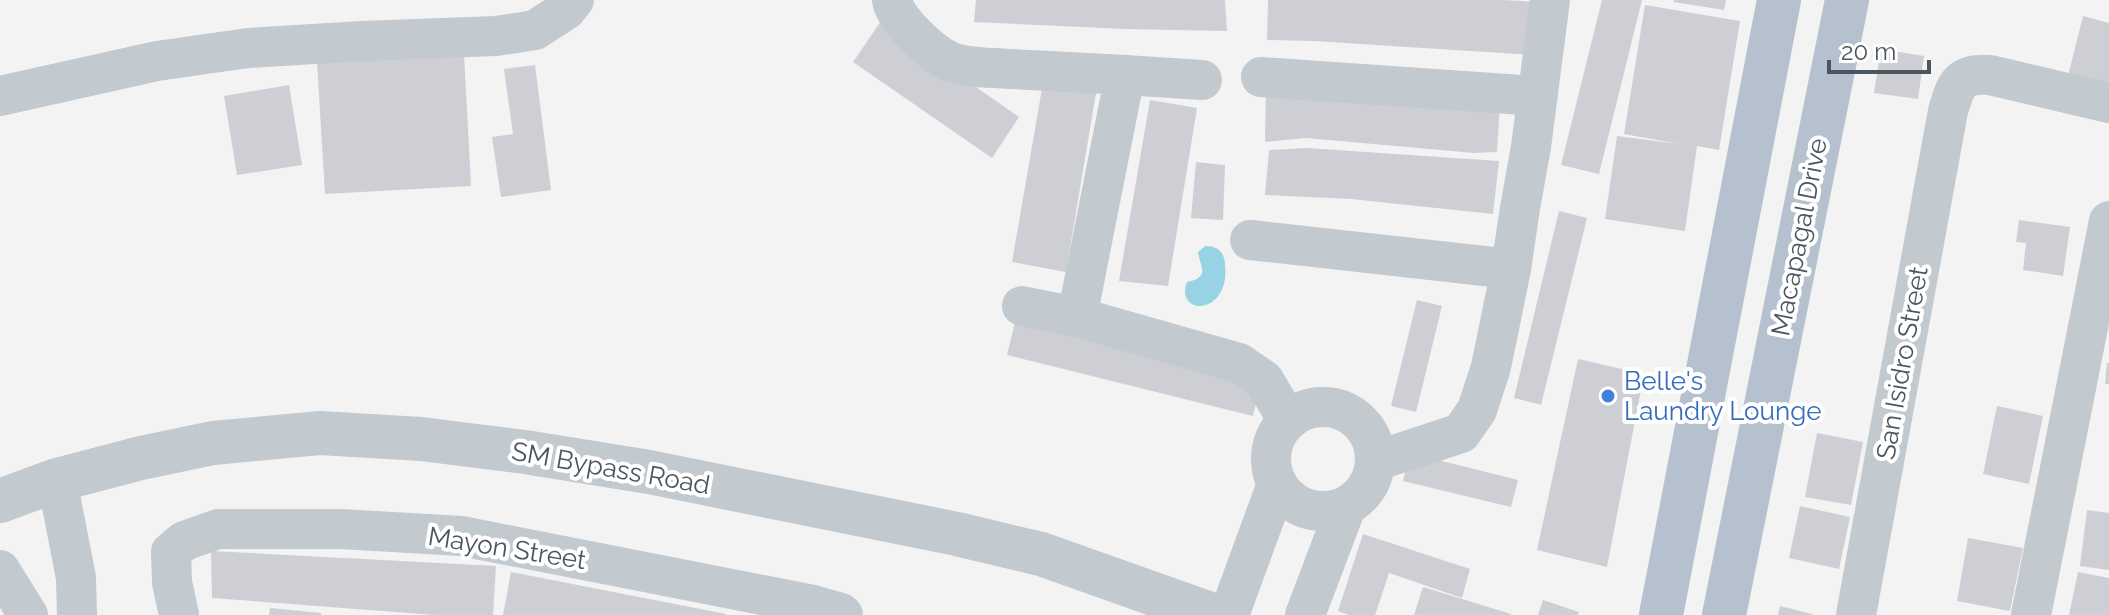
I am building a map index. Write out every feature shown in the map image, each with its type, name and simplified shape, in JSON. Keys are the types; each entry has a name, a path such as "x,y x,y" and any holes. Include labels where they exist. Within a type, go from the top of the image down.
{"main road":[{"path":"1661,615 1779,0"},
{"name":"Macapagal Drive","path":"1724,615 1847,0"}],"street":[{"path":"0,96 157,61 248,48 496,36 535,30 566,10 574,0"},
{"path":"892,0 894,9 912,31 951,62 986,67 1202,80"},
{"path":"1376,461 1461,433 1477,410 1491,367 1511,269 1550,0"},
{"name":"San Isidro Street","path":"1856,615 1954,89 1961,79 1975,74 1990,75 2109,103"},
{"path":"1077,317 1125,75"},
{"path":"1261,77 1537,96"},
{"path":"2031,615 2109,221"},
{"path":"1250,240 1511,269"},
{"path":"1022,306 1077,317 1239,363 1264,380 1288,421"},
{"path":"1325,407 1345,411 1361,423 1372,441 1376,461 1372,479 1361,496 1346,507 1327,512 1307,510 1289,500 1277,484 1271,462 1275,439 1288,421 1305,410 1325,407"},
{"name":"SM Bypass Road","path":"0,501 57,480 213,443 320,433 421,439 649,472 957,534 1041,554 1213,615"},
{"path":"57,480 76,578 77,615"},
{"path":"1229,615 1277,484"},
{"path":"1305,615 1346,507"},
{"name":"Mayon Street","path":"179,615 172,582 171,552 184,541 218,529 341,529 461,536 813,605 843,615"},
{"path":"0,570 28,615"}],"water":[{"path":"1205,246 1216,248 1223,256 1225,281 1220,294 1203,306 1188,301 1185,293 1187,282 1202,274 1198,252"}],"building":[{"path":"976,0 1225,0 1227,31 974,22"},
{"path":"1268,0 1540,2 1533,55 1267,40"},
{"path":"1602,0 1642,0 1599,174 1561,165"},
{"path":"1674,0 1726,0 1724,10"},
{"path":"1645,5 1740,21 1719,150 1697,146 1685,231 1605,219 1617,136 1679,144 1624,134"},
{"path":"2083,16 2109,23 2109,91 2067,80"},
{"path":"881,21 1019,117 992,158 853,62"},
{"path":"1881,49 1924,56 1918,99 1874,93"},
{"path":"464,54 471,186 325,194 317,62"},
{"path":"535,65 551,190 501,197 492,137 513,134 504,69"},
{"path":"1044,77 1097,87 1066,272 1012,262"},
{"path":"289,85 302,165 237,175 224,96"},
{"path":"1266,86 1500,103 1497,152 1474,153 1306,138 1265,142"},
{"path":"1150,100 1197,108 1168,286 1119,281"},
{"path":"1307,148 1499,161 1493,214 1351,199 1265,195 1269,150"},
{"path":"1196,162 1225,165 1223,220 1191,218"},
{"path":"1559,211 1587,218 1541,405 1514,398"},
{"path":"2019,220 2070,227 2063,276 2023,270 2026,243 2016,242"},
{"path":"1417,300 1442,306 1416,412 1391,406"},
{"path":"1016,318 1262,379 1253,416 1007,355"},
{"path":"1578,359 1644,374 1607,567 1537,550"},
{"path":"2107,363 2109,384 2105,384"},
{"path":"1997,406 2043,416 2029,484 1983,474"},
{"path":"1817,433 1863,442 1851,505 1805,497"},
{"path":"1410,453 1518,480 1511,507 1403,481"},
{"path":"1800,506 1850,517 1839,569 1789,558"},
{"path":"2087,510 2109,513 2109,570 2080,566"},
{"path":"1363,534 1470,569 1462,598 1389,573 1375,615 1349,615 1338,611"},
{"path":"1968,538 2023,548 2010,611 1957,601"},
{"path":"211,551 496,566 493,615 435,615 212,598"},
{"path":"511,572 726,614 726,615 503,615"},
{"path":"2078,572 2109,578 2109,615 2069,615"},
{"path":"1423,587 1511,614 1511,615 1414,615"},
{"path":"1543,600 1579,612 1578,615 1538,615"},
{"path":"1780,606 1812,614 1812,615 1778,615"},
{"path":"270,608 321,613 321,615 269,615"}],"place":[{"name":"Belle's Laundry Lounge","path":"1608,396"}]}
